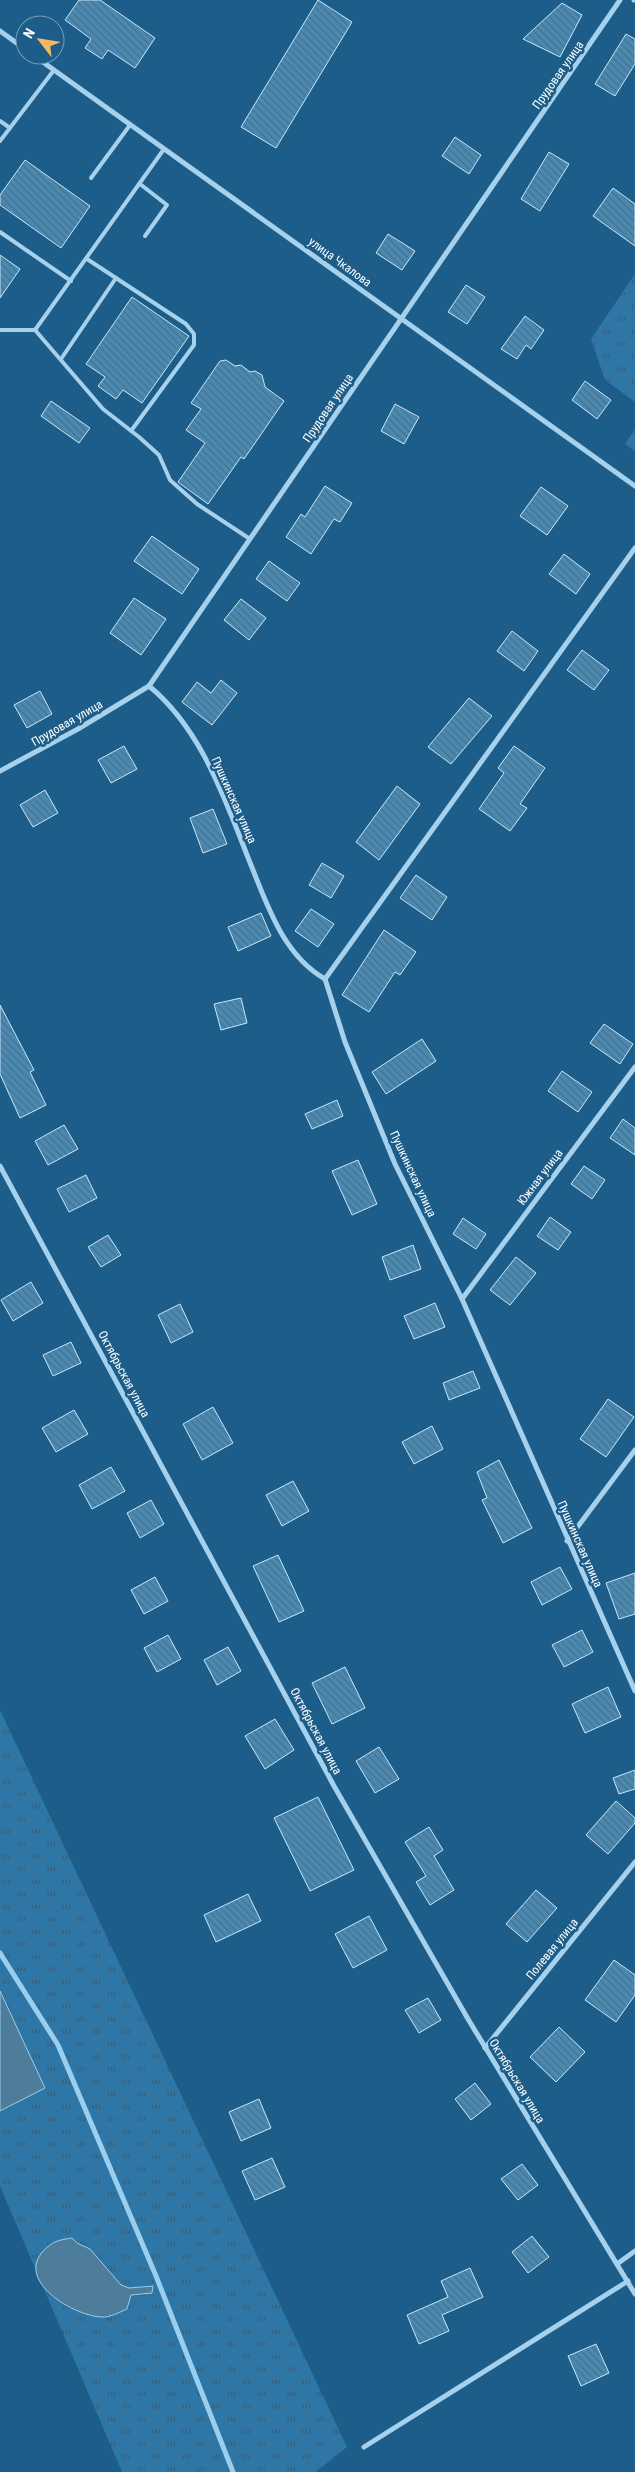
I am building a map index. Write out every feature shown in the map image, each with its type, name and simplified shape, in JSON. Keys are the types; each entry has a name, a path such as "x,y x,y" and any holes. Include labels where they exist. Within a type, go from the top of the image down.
{"street":[{"name":"Прудовая улица","path":"0,771 78,729 149,686 620,0"},
{"path":"0,31 15,42"},
{"name":"улица Чкалова","path":"47,65 635,486"},
{"path":"325,979 635,548"},
{"name":"Пушкинская улица","path":"149,686 160,695 188,728 220,790 272,915 298,958 312,971 325,979 345,1042 395,1164 462,1298 567,1541 635,1691"},
{"name":"Южная улица","path":"462,1298 635,1067"},
{"name":"Октябрьская улица","path":"0,1166 334,1786 485,2048 635,2294"},
{"path":"567,1541 635,1450"},
{"name":"Полевая улица","path":"485,2048 635,1862"},
{"path":"617,2264 635,2251"},
{"path":"364,2448 628,2281"}],"lane":[{"path":"0,142 54,70"},
{"path":"0,121 10,128"},
{"path":"91,178 130,125"},
{"path":"35,330 164,149"},
{"path":"140,184 167,205 145,236"},
{"path":"0,232 71,281"},
{"path":"87,259 186,324 194,334 194,345 131,431"},
{"path":"61,359 116,278"},
{"path":"0,330 35,330 103,409 159,455 170,480 197,504 250,539"}],"green space":[{"path":"635,274 635,402 605,380 591,339"},
{"path":"635,429 635,451 625,444"},
{"path":"0,1710 347,2447 316,2472 122,2472 0,2186"}],"shaded area":[{"path":"0,1991 45,2088 0,2111"},
{"path":"72,2238 77,2243 90,2249 121,2285 129,2288 153,2286 152,2293 131,2295 127,2309 104,2317 88,2315 60,2302 48,2292 40,2281 36,2269 39,2257 52,2243"}],"building":[{"path":"79,0 100,0 155,38 135,68 108,50 102,59 85,48 91,39 65,20"},
{"path":"318,0 352,22 276,148 241,127"},
{"path":"562,3 582,15 560,57 523,39"},
{"path":"626,34 635,39 635,64 615,96 595,84"},
{"path":"455,137 481,155 469,174 442,156"},
{"path":"549,152 569,164 540,211 521,199"},
{"path":"25,160 90,206 61,248 0,205 0,195"},
{"path":"613,188 635,204 635,246 593,216"},
{"path":"388,234 415,251 402,270 376,253"},
{"path":"0,255 20,269 0,298"},
{"path":"466,285 485,297 467,324 448,312"},
{"path":"132,297 189,336 142,403 123,390 116,399 98,386 105,377 86,364"},
{"path":"525,316 544,330 531,349 526,345 517,359 501,349"},
{"path":"226,360 235,366 241,365 250,372 255,371 262,375 265,387 284,401 244,459 241,457 208,504 178,482 205,443 186,430 201,409 191,403 220,361"},
{"path":"585,381 611,400 597,419 572,400"},
{"path":"51,401 90,428 79,443 41,416"},
{"path":"395,404 419,417 404,444 381,431"},
{"path":"325,486 352,503 340,522 334,519 311,554 286,537 301,514 305,517"},
{"path":"541,487 568,506 547,535 520,516"},
{"path":"152,536 199,569 182,594 134,561"},
{"path":"564,554 590,574 576,594 549,574"},
{"path":"269,561 300,583 287,601 256,579"},
{"path":"134,598 166,619 141,655 110,633"},
{"path":"241,599 266,618 249,640 224,620"},
{"path":"512,631 538,651 524,671 497,651"},
{"path":"582,650 609,670 594,690 567,670"},
{"path":"221,680 237,693 212,725 182,702 197,682 211,693"},
{"path":"40,691 52,714 27,728 14,705"},
{"path":"469,698 492,716 451,764 428,747"},
{"path":"124,746 137,769 111,783 98,760"},
{"path":"514,746 545,768 520,804 527,808 510,831 479,809 504,773 498,768"},
{"path":"397,786 420,804 379,860 356,842"},
{"path":"45,790 58,813 33,827 20,805"},
{"path":"213,809 227,844 203,853 190,818"},
{"path":"322,863 344,876 331,898 309,885"},
{"path":"416,875 447,897 432,920 400,898"},
{"path":"311,909 334,924 318,947 295,931"},
{"path":"261,913 271,936 238,951 228,927"},
{"path":"384,930 416,952 400,975 395,972 369,1012 342,995"},
{"path":"241,998 247,1023 221,1030 214,1004"},
{"path":"0,1005 34,1070 30,1072 46,1105 20,1118 0,1074"},
{"path":"604,1024 633,1044 620,1064 590,1043"},
{"path":"422,1039 436,1061 386,1094 372,1072"},
{"path":"562,1071 592,1092 578,1112 548,1091"},
{"path":"337,1100 343,1116 312,1129 305,1114"},
{"path":"623,1119 635,1128 635,1155 610,1138"},
{"path":"64,1125 78,1149 48,1165 35,1141"},
{"path":"358,1160 377,1204 352,1215 332,1171"},
{"path":"584,1166 605,1180 592,1199 571,1184"},
{"path":"86,1175 97,1198 69,1212 57,1189"},
{"path":"550,1217 571,1232 558,1250 537,1236"},
{"path":"463,1218 486,1234 476,1249 453,1234"},
{"path":"108,1235 121,1255 101,1267 88,1247"},
{"path":"413,1245 421,1269 390,1280 382,1257"},
{"path":"516,1257 536,1273 510,1305 490,1290"},
{"path":"31,1282 43,1303 13,1321 1,1300"},
{"path":"435,1303 445,1327 414,1339 404,1316"},
{"path":"180,1304 193,1332 171,1343 158,1315"},
{"path":"71,1342 81,1363 53,1376 43,1355"},
{"path":"473,1371 480,1388 449,1400 443,1383"},
{"path":"608,1399 634,1417 606,1457 580,1439"},
{"path":"213,1407 233,1443 202,1460 183,1424"},
{"path":"74,1410 88,1434 56,1452 42,1428"},
{"path":"432,1426 443,1449 414,1464 402,1442"},
{"path":"499,1460 532,1528 503,1543 482,1500 487,1498 477,1472"},
{"path":"111,1467 125,1491 92,1509 79,1485"},
{"path":"293,1481 309,1511 282,1526 266,1495"},
{"path":"151,1500 164,1524 140,1538 127,1513"},
{"path":"278,1555 304,1611 279,1622 253,1566"},
{"path":"560,1567 572,1589 542,1605 531,1582"},
{"path":"635,1573 635,1614 619,1619 606,1583"},
{"path":"155,1577 168,1601 144,1614 131,1590"},
{"path":"582,1630 593,1652 564,1667 552,1645"},
{"path":"168,1635 181,1659 157,1672 144,1648"},
{"path":"228,1647 241,1671 217,1685 204,1660"},
{"path":"345,1667 365,1708 332,1724 312,1683"},
{"path":"608,1687 621,1717 585,1733 572,1704"},
{"path":"275,1719 294,1750 265,1769 245,1736"},
{"path":"379,1747 399,1779 375,1793 356,1761"},
{"path":"635,1770 635,1789 619,1794 613,1778"},
{"path":"318,1797 354,1870 310,1891 274,1818"},
{"path":"616,1801 635,1818 635,1823 608,1854 586,1835"},
{"path":"429,1827 443,1850 434,1856 454,1890 430,1905 416,1882 426,1876 405,1842"},
{"path":"536,1890 557,1908 527,1942 506,1924"},
{"path":"248,1894 261,1921 216,1942 204,1915"},
{"path":"369,1916 387,1950 353,1968 335,1934"},
{"path":"614,1960 635,1975 635,1995 616,2022 585,2000"},
{"path":"428,1998 441,2020 419,2033 405,2010"},
{"path":"559,2027 585,2052 556,2082 530,2057"},
{"path":"475,2083 491,2104 471,2120 455,2099"},
{"path":"259,2099 271,2128 241,2141 229,2112"},
{"path":"272,2158 285,2187 255,2200 242,2171"},
{"path":"522,2164 538,2185 518,2200 501,2179"},
{"path":"532,2236 549,2257 528,2273 512,2252"},
{"path":"470,2268 483,2297 442,2315 449,2331 419,2344 407,2315 448,2297 441,2281"},
{"path":"596,2344 609,2373 581,2386 568,2356"}],"waterway":[{"path":"0,1953 58,2045 156,2276 233,2472"}]}
